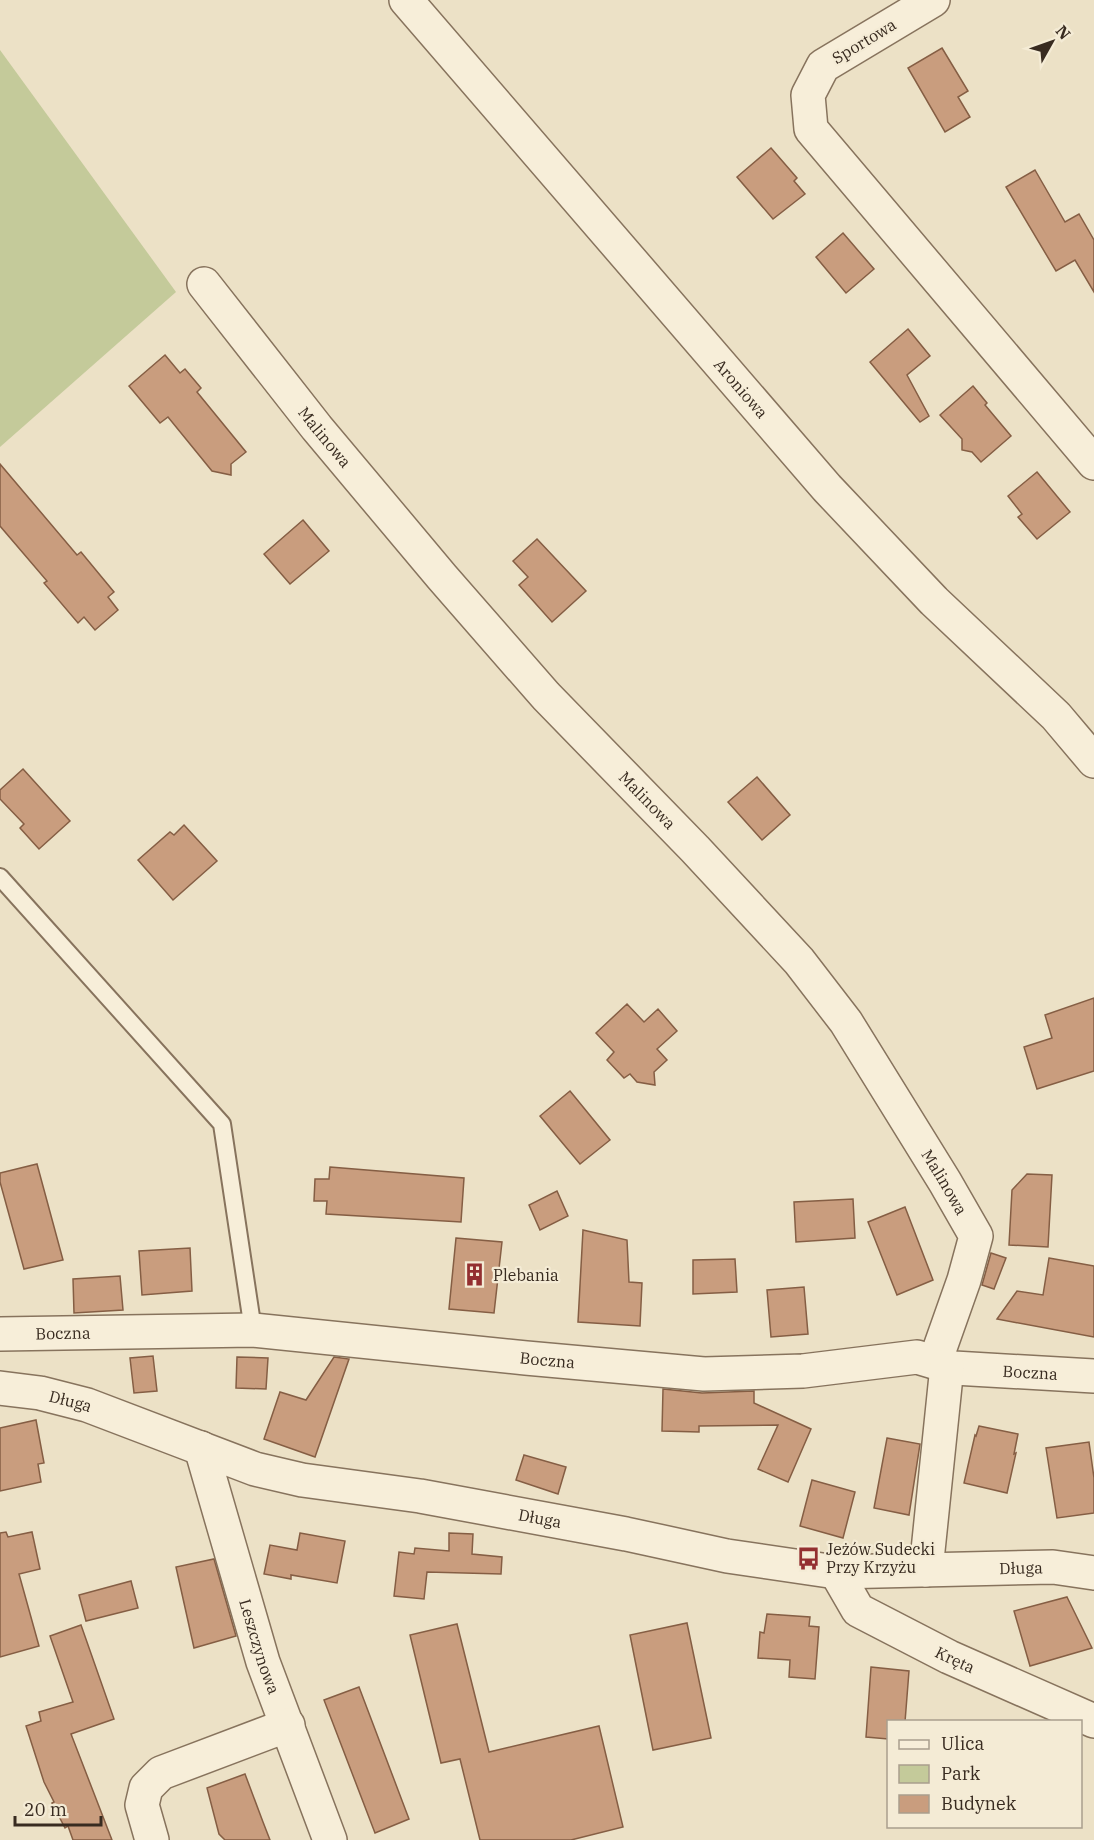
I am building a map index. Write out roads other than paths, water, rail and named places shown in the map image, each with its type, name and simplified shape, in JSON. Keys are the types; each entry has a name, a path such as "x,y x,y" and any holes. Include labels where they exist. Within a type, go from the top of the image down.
{"street":[{"name":"Aroniowa","path":"406,0 826,488 934,601 1056,716 1094,761"},
{"name":"Sportowa","path":"933,0 823,66 808,95 811,129 1094,463"},
{"name":"Malinowa","path":"204,284 317,428 546,696 695,849 799,962 846,1022 976,1236 941,1364 941,1436 926,1570"},
{"name":"Boczna","path":"0,1334 253,1330 704,1374 803,1371 917,1357 954,1368 1094,1376"},
{"name":"Długa","path":"0,1388 40,1393 87,1405 255,1469 302,1480 420,1496 626,1534 727,1556 836,1572 1053,1567 1094,1574"},
{"name":"Leszczynowa","path":"201,1448 255,1638 330,1840"},
{"name":"Kręta","path":"836,1572 858,1610 950,1657 1094,1721"},
{"path":"152,1840 142,1805 146,1788 160,1773 288,1725"}],"lane":[{"path":"0,877 222,1124 253,1330"}],"place":[{"name":"Plebania","path":"475,1275"},
{"name":"Jeżów Sudecki Przy Krzyżu","path":"808,1558"}]}
